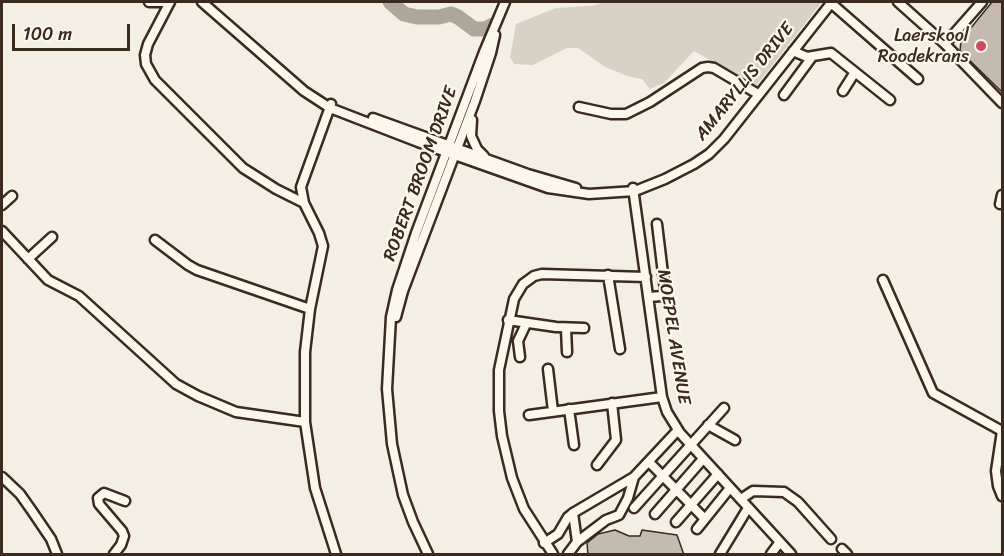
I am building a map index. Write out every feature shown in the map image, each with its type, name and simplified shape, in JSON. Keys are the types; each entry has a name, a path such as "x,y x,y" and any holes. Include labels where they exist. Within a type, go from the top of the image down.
{"street":[{"path":"149,2 169,2 148,44 145,55 149,72 168,94 243,168 304,203"},
{"name":"AMARYLLIS DRIVE","path":"202,2 304,91 331,106 557,190 589,194 637,189 694,164 709,154 724,139 831,2"},
{"name":"ROBERT BROOM DRIVE","path":"428,555 408,511 394,457 387,399 390,338 403,291 484,52 505,2"},
{"path":"831,2 918,79"},
{"path":"898,2 945,44 1002,103"},
{"path":"945,44 982,2"},
{"name":"ROBERT BROOM DRIVE","path":"452,150 475,101 491,53 496,26"},
{"path":"793,51 804,57 831,54 890,100"},
{"path":"784,95 812,57"},
{"path":"579,107 611,114 626,114 650,102 702,68 708,67 714,68 758,94"},
{"path":"843,91 855,72"},
{"path":"475,101 471,136 477,149 487,158"},
{"path":"331,106 301,187 304,203 323,246 310,309 305,352 305,422 315,488 336,555"},
{"name":"AMARYLLIS DRIVE","path":"452,150 487,158 528,174 575,188 637,189"},
{"name":"MOEPEL AVENUE","path":"637,189 662,397 667,412 678,430 703,459 791,555"},
{"path":"2,205 12,196"},
{"path":"649,297 662,296 665,290 657,224"},
{"path":"2,231 54,285 65,287 79,296 177,384 236,412 305,422"},
{"path":"28,259 52,237"},
{"path":"155,240 188,266 310,309"},
{"path":"553,555 524,509 507,460 502,436 498,382 508,320 518,290 534,276 551,273 646,276"},
{"path":"608,275 620,349"},
{"path":"883,280 933,393 938,398 1002,431 996,471 1002,496"},
{"path":"508,320 526,324 584,328"},
{"path":"520,357 518,341 526,324"},
{"path":"566,328 567,352"},
{"path":"548,369 553,411"},
{"path":"529,415 662,397"},
{"path":"597,465 616,441 612,403"},
{"path":"634,508 724,408"},
{"path":"569,409 574,445"},
{"path":"708,425 735,440"},
{"path":"544,543 558,534 573,513 634,477 678,430"},
{"path":"655,514 703,459"},
{"path":"649,462 705,519"},
{"path":"676,522 718,474"},
{"path":"2,477 26,502 51,539 57,555"},
{"path":"568,555 577,542 606,520 619,515 628,498 634,477"},
{"path":"697,529 730,488"},
{"path":"741,500 753,491 784,492 798,502 831,540"},
{"path":"114,555 122,545 123,536 99,504 98,498 104,493 125,501"},
{"path":"720,555 748,508"},
{"path":"573,513 577,542"},
{"path":"771,555 780,542"}],"shaded area":[{"path":"606,2 822,2 756,86 694,51 664,83 650,89 642,79 605,67 578,48 567,48 533,65 514,64 510,57 516,24 556,8 591,6"}],"building":[{"name":"Laerskool Roodekrans","path":"992,2 1002,2 1002,92 960,51 961,40"},
{"path":"615,530 629,536 640,536 642,530 677,535 684,555 588,555 587,543 598,534"}],"waterway":[{"path":"390,2 404,14 417,17 439,17 451,14 474,29 485,29 493,25"}],"place":[{"name":"Laerskool Roodekrans","path":"981,46"}]}
